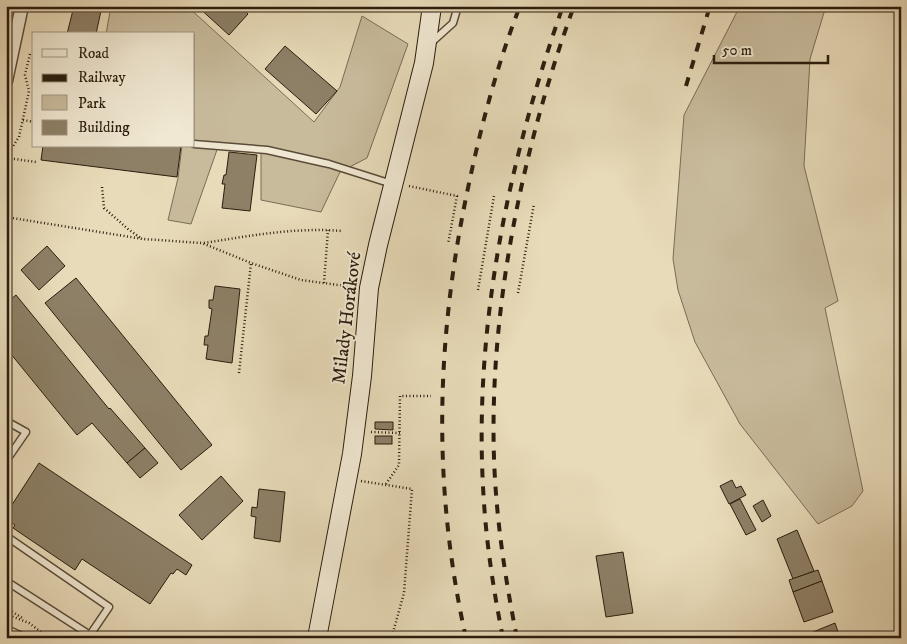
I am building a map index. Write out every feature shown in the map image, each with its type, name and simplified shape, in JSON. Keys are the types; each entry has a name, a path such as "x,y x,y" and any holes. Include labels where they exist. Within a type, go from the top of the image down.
{"street":[{"path":"6,81 22,6"},
{"name":"Milady Horákové","path":"317,638 352,454 362,376 369,288 378,245 400,185 424,63 432,6"},
{"path":"6,632 19,638"}],"lane":[{"path":"426,47 453,23 458,6"},
{"path":"195,144 267,150 329,164 400,185"},
{"path":"6,461 26,432 7,422"},
{"path":"6,536 109,607 89,636 6,581"}],"path":[{"path":"6,165 8,154 19,137 29,90 25,75 30,54"},
{"path":"22,120 32,122"},
{"path":"7,158 36,162"},
{"path":"400,185 457,196 448,244"},
{"path":"102,188 104,208 128,229 143,239"},
{"path":"478,290 494,196"},
{"path":"518,293 534,204"},
{"path":"6,216 143,239 202,243 294,230 342,231"},
{"path":"202,243 251,263 301,280 324,284 328,230"},
{"path":"239,373 251,263"},
{"path":"386,484 398,465 400,396 431,396"},
{"path":"367,432 400,433"},
{"path":"362,481 412,488 404,592 392,636"},
{"path":"6,608 49,638"},
{"path":"6,614 29,623"}],"green space":[{"path":"111,6 187,6 314,122 340,87 362,16 408,44 367,158 340,172 321,212 261,200 261,152 219,144 191,224 168,220 178,178 182,148 195,148 195,32 106,32"},
{"path":"740,6 826,6 810,59 804,166 838,301 825,308 863,491 852,506 818,524 740,424 695,342 678,290 673,259 684,115"}],"building":[{"path":"74,6 102,6 96,32 68,32"},
{"path":"197,6 240,6 248,14 229,35"},
{"path":"285,46 337,91 316,114 265,69"},
{"path":"43,148 181,148 177,177 41,160"},
{"path":"229,152 257,155 250,211 222,208 225,184 222,184 224,175 226,175"},
{"path":"47,246 65,266 39,290 21,270"},
{"path":"76,278 212,445 181,470 45,303"},
{"path":"215,286 240,289 232,363 206,359 208,345 204,345 205,336 208,336 212,309 209,308 209,300 213,300"},
{"path":"16,295 109,409 145,448 127,463 92,423 77,435 6,348 6,303"},
{"path":"375,422 393,422 393,430 375,429"},
{"path":"375,436 392,436 392,444 375,444"},
{"path":"145,448 158,463 140,478 127,463"},
{"path":"39,463 192,565 186,575 177,569 173,574 171,573 150,604 82,559 75,570 13,528 15,525 6,519 6,514"},
{"path":"221,476 243,501 202,540 179,515"},
{"path":"732,480 736,488 741,486 746,495 729,504 720,486"},
{"path":"259,489 285,492 280,542 254,538 256,517 251,516 252,507 257,508"},
{"path":"740,499 756,530 746,535 730,504"},
{"path":"763,500 771,516 762,522 753,506"},
{"path":"797,530 814,571 793,579 777,539"},
{"path":"623,552 633,613 606,617 596,556"},
{"path":"818,570 822,581 793,592 789,580"},
{"path":"822,581 833,612 804,622 793,592"},
{"path":"835,623 840,638 815,638 813,632"}],"railway":[{"path":"466,638 447,525 443,469 444,357 457,244 468,188 490,96 520,6"},
{"path":"503,638 491,570 484,503 482,440 483,376 489,313 510,189 525,127 563,6"},
{"path":"517,638 502,548 495,480 494,401 497,344 513,228 525,171 539,115 574,6"},
{"path":"686,86 710,6"}]}
